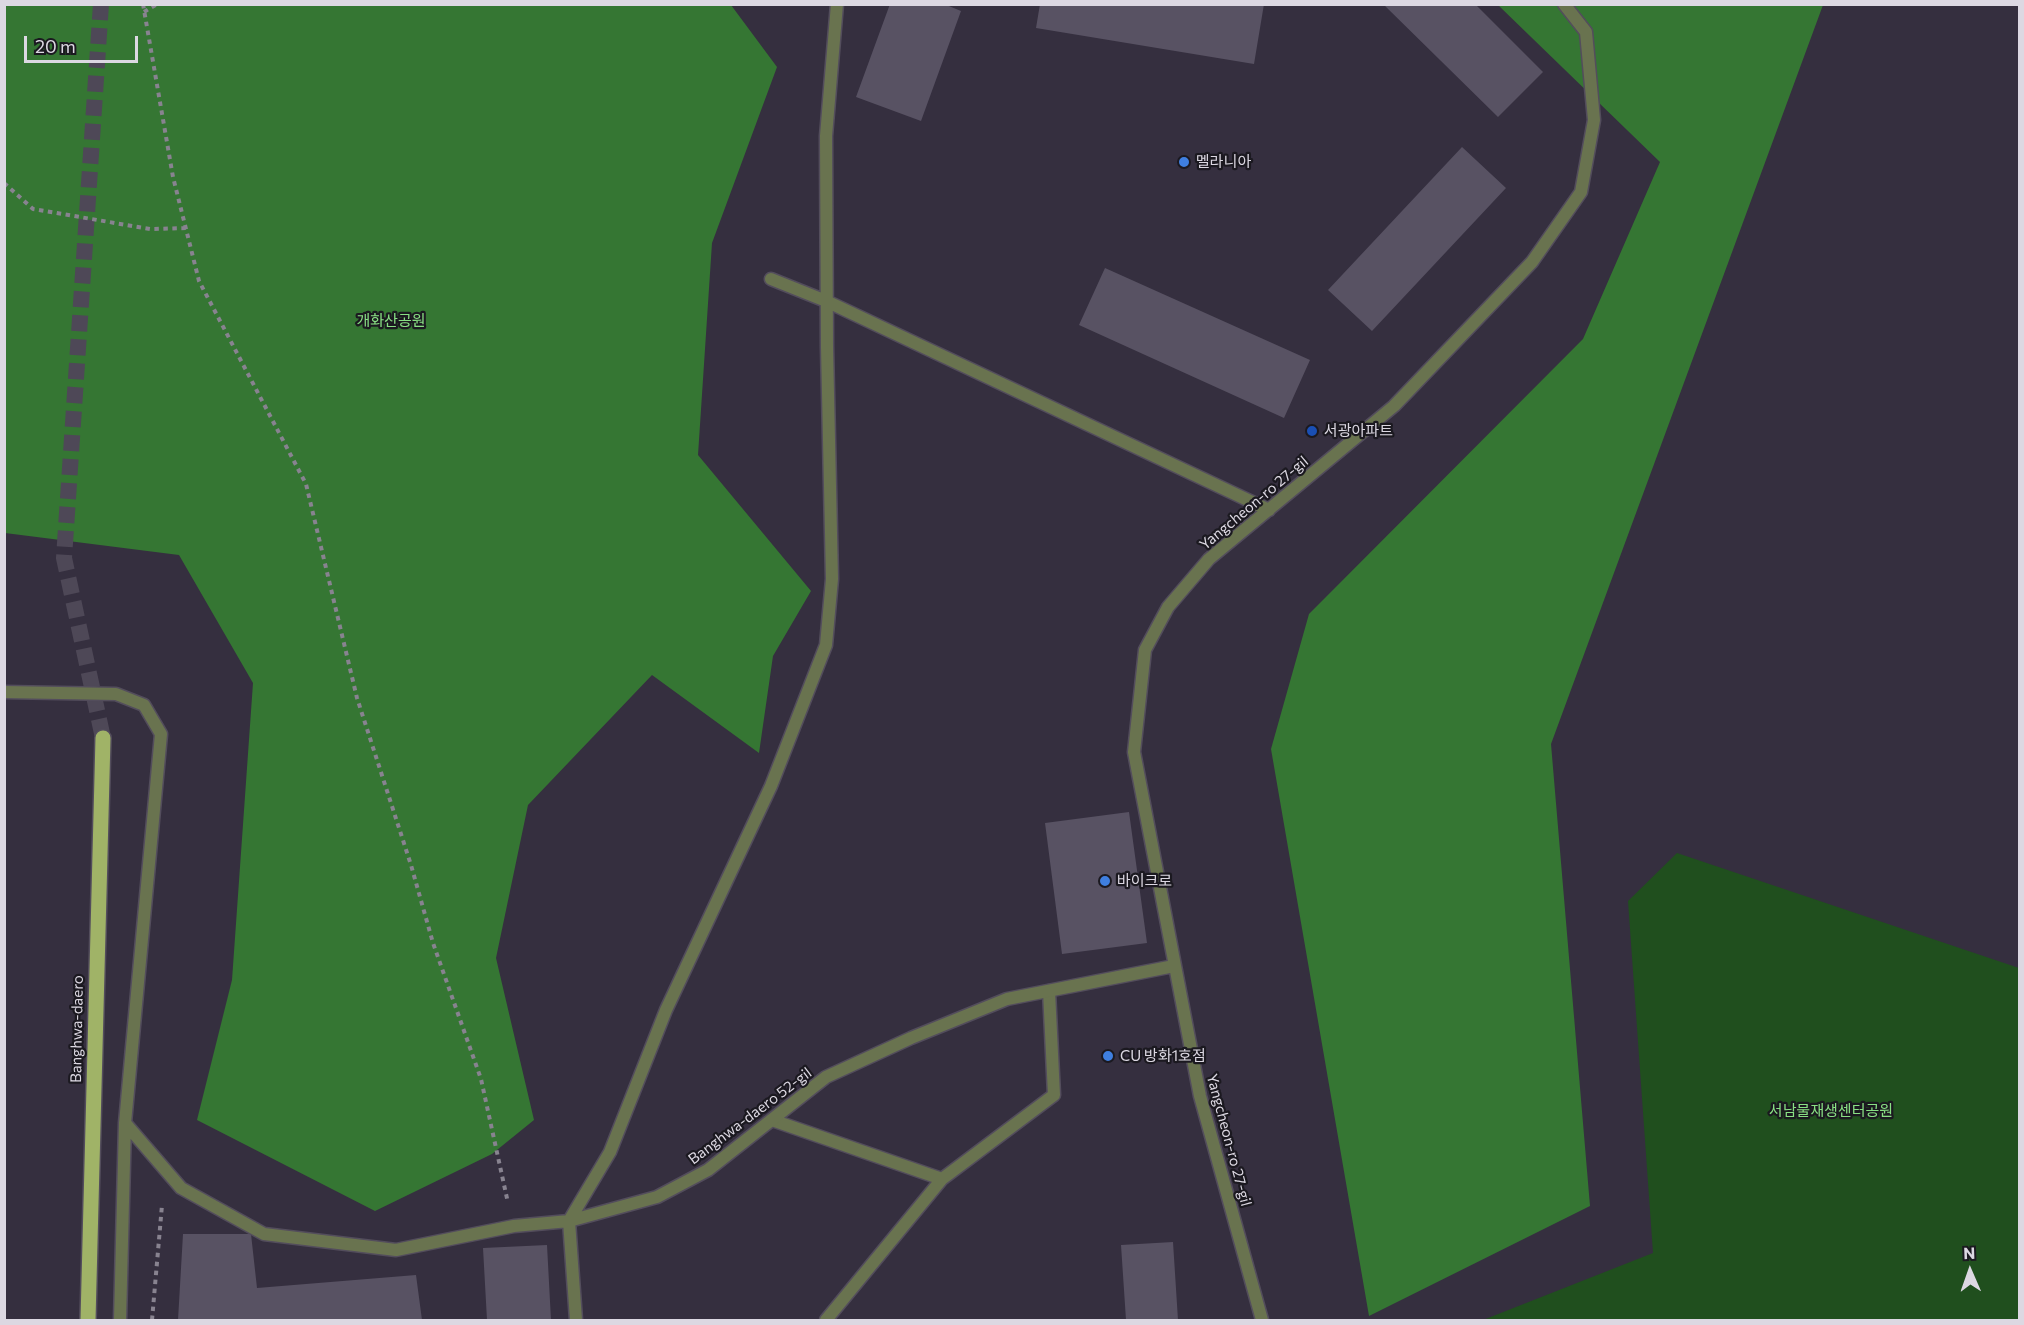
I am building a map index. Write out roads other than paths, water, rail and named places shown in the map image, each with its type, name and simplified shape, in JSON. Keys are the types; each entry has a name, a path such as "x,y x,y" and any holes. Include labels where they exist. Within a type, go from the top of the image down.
{"main road":[{"name":"Banghwa-daero","path":"88,1320 103,738"}],"street":[{"path":"576,1320 569,1221 610,1152 666,1010 771,786 826,645 832,579 826,302 826,136 837,4"},
{"name":"Yangcheon-ro 27-gil","path":"1262,1320 1200,1096 1134,752 1145,650 1168,607 1209,559 1394,406 1532,262 1581,192 1594,120 1586,32 1564,4"},
{"path":"771,279 826,302 1269,510"},
{"path":"4,692 116,694 144,705 161,734 125,1123 120,1320"},
{"name":"Banghwa-daero 52-gil","path":"125,1123 181,1188 264,1234 396,1250 514,1226 569,1221 657,1197 708,1170 826,1077 911,1038 1007,999 1174,966"},
{"path":"826,1320 942,1179 1054,1095 1049,991"},
{"path":"772,1120 942,1179"}],"tunnel":[{"path":"101,4 64,558 103,738"}],"place":[{"name":"멜라니아","path":"1184,162"},
{"name":"서광아파트","path":"1312,431"},
{"name":"바이크로","path":"1105,881"},
{"name":"CU 방화1호점","path":"1108,1056"}],"park label":[{"name":"개화산공원","path":"391,321"},
{"name":"서남물재생센터공원","path":"1831,1111"}]}
